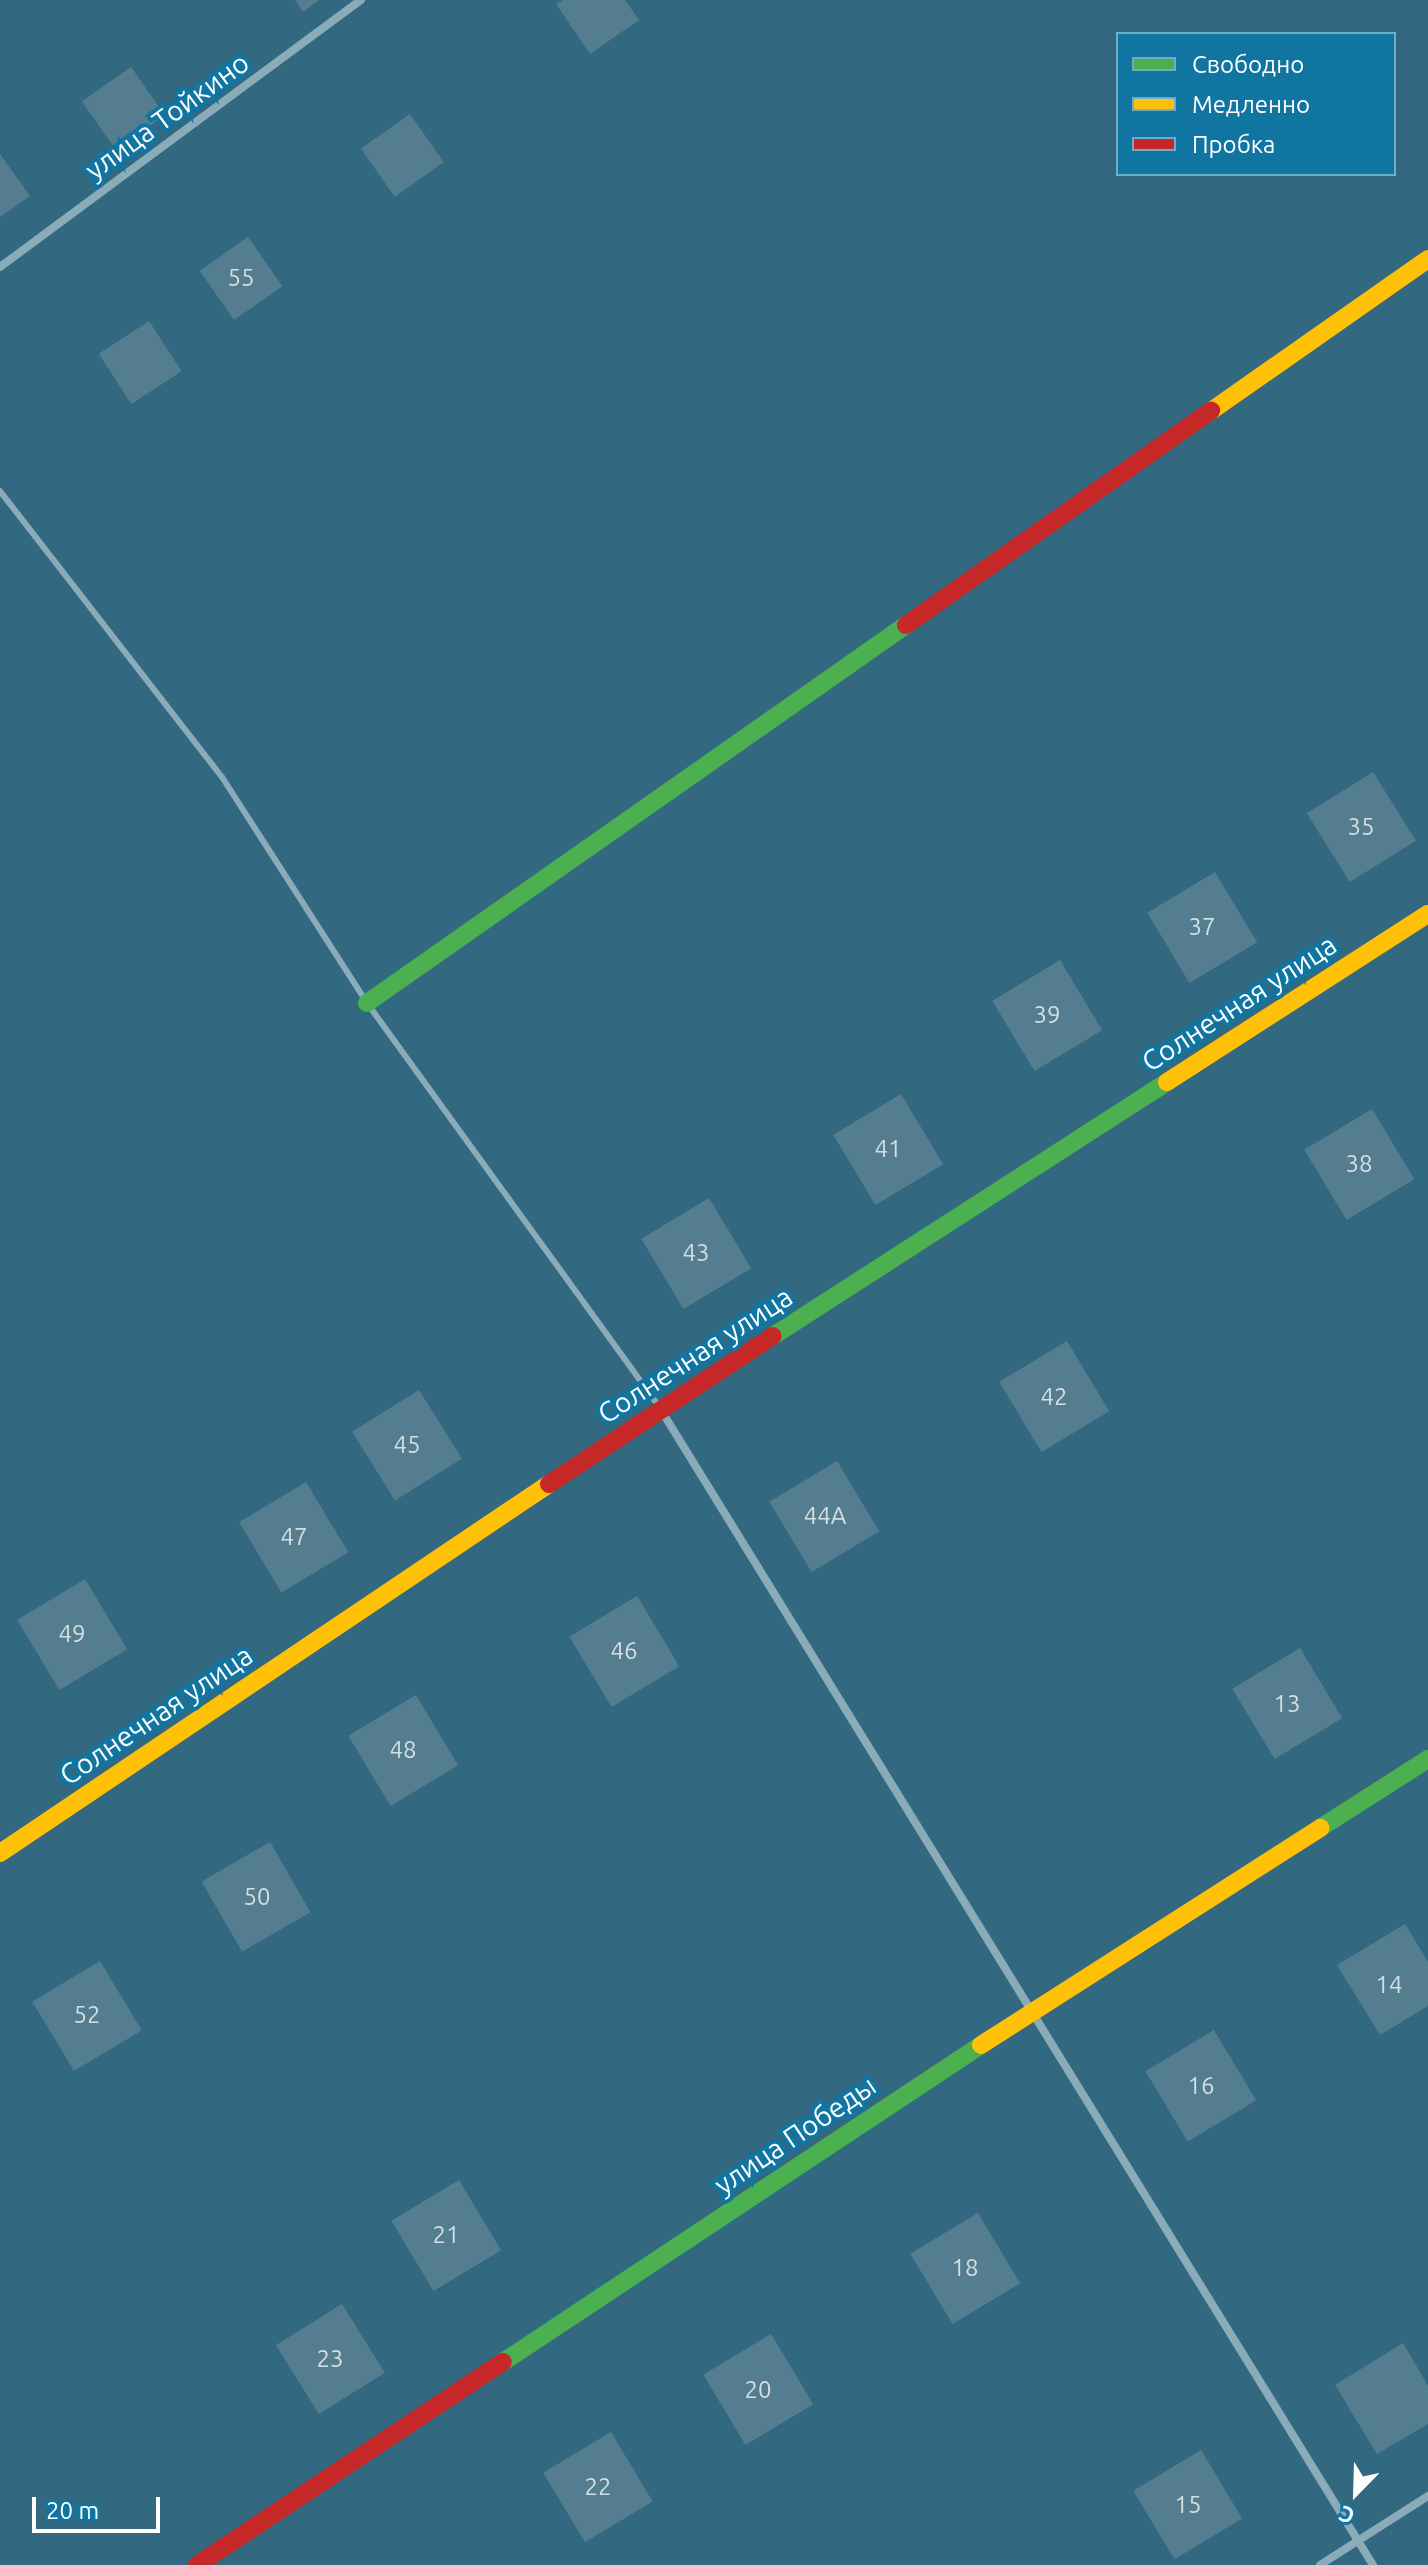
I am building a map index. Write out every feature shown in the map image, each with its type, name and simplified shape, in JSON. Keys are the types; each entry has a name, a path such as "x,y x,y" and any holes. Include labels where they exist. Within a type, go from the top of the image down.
{"street":[{"name":"улица Тойкино","path":"0,267 361,0"},
{"path":"367,1003 1428,259"},
{"name":"Солнечная улица","path":"0,1853 661,1409 1428,914"},
{"path":"661,1409 1029,2013 1373,2565"},
{"name":"улица Победы","path":"197,2565 1029,2013 1428,1759"},
{"path":"1320,2565 1428,2496"}],"lane":[{"path":"0,491 222,777 367,1003 661,1409"}],"building":[{"path":"295,0 319,0 303,12"},
{"path":"563,0 625,0 639,20 590,54 556,4"},
{"path":"131,67 165,115 116,150 82,101"},
{"path":"410,114 444,162 395,197 361,148"},
{"path":"0,154 30,196 0,217"},
{"path":"248,237 282,286 234,320 200,271"},
{"path":"149,321 182,371 131,404 99,354"},
{"path":"1373,772 1416,841 1350,882 1307,813"},
{"path":"1215,872 1257,942 1190,983 1147,913"},
{"path":"1060,960 1102,1030 1035,1071 992,1001"},
{"path":"901,1094 943,1164 876,1205 833,1135"},
{"path":"1372,1109 1414,1179 1347,1220 1304,1150"},
{"path":"709,1198 751,1268 684,1309 641,1239"},
{"path":"1067,1341 1109,1411 1042,1452 999,1382"},
{"path":"419,1390 462,1459 395,1501 352,1432"},
{"path":"837,1461 879,1531 812,1572 769,1502"},
{"path":"306,1482 348,1552 281,1592 239,1522"},
{"path":"85,1579 127,1649 60,1690 17,1620"},
{"path":"637,1596 679,1666 612,1707 569,1637"},
{"path":"1300,1648 1342,1718 1275,1759 1232,1689"},
{"path":"416,1695 458,1765 391,1806 348,1736"},
{"path":"270,1842 310,1912 242,1952 202,1882"},
{"path":"1405,1924 1428,1962 1428,2006 1380,2035 1337,1965"},
{"path":"100,1961 142,2030 74,2071 32,2002"},
{"path":"1214,2030 1256,2100 1188,2141 1145,2071"},
{"path":"459,2180 501,2250 434,2291 391,2221"},
{"path":"978,2213 1020,2283 953,2324 910,2254"},
{"path":"342,2304 385,2373 319,2414 276,2345"},
{"path":"771,2334 813,2404 746,2445 703,2375"},
{"path":"1403,2343 1428,2386 1428,2424 1377,2454 1335,2385"},
{"path":"611,2432 653,2501 585,2542 543,2473"},
{"path":"1201,2450 1242,2519 1174,2559 1133,2491"}],"traffic: fast":[{"path":"367,1003 906,625"},
{"path":"773,1336 1167,1082"},
{"path":"1320,1828 1428,1759"},
{"path":"503,2362 981,2045"}],"traffic: slow":[{"path":"1211,411 1428,259"},
{"path":"1167,1082 1428,914"},
{"path":"0,1853 549,1484"},
{"path":"981,2045 1320,1828"}],"traffic: jam":[{"path":"906,625 1211,411"},
{"path":"549,1484 773,1336"},
{"path":"197,2565 503,2362"}]}
